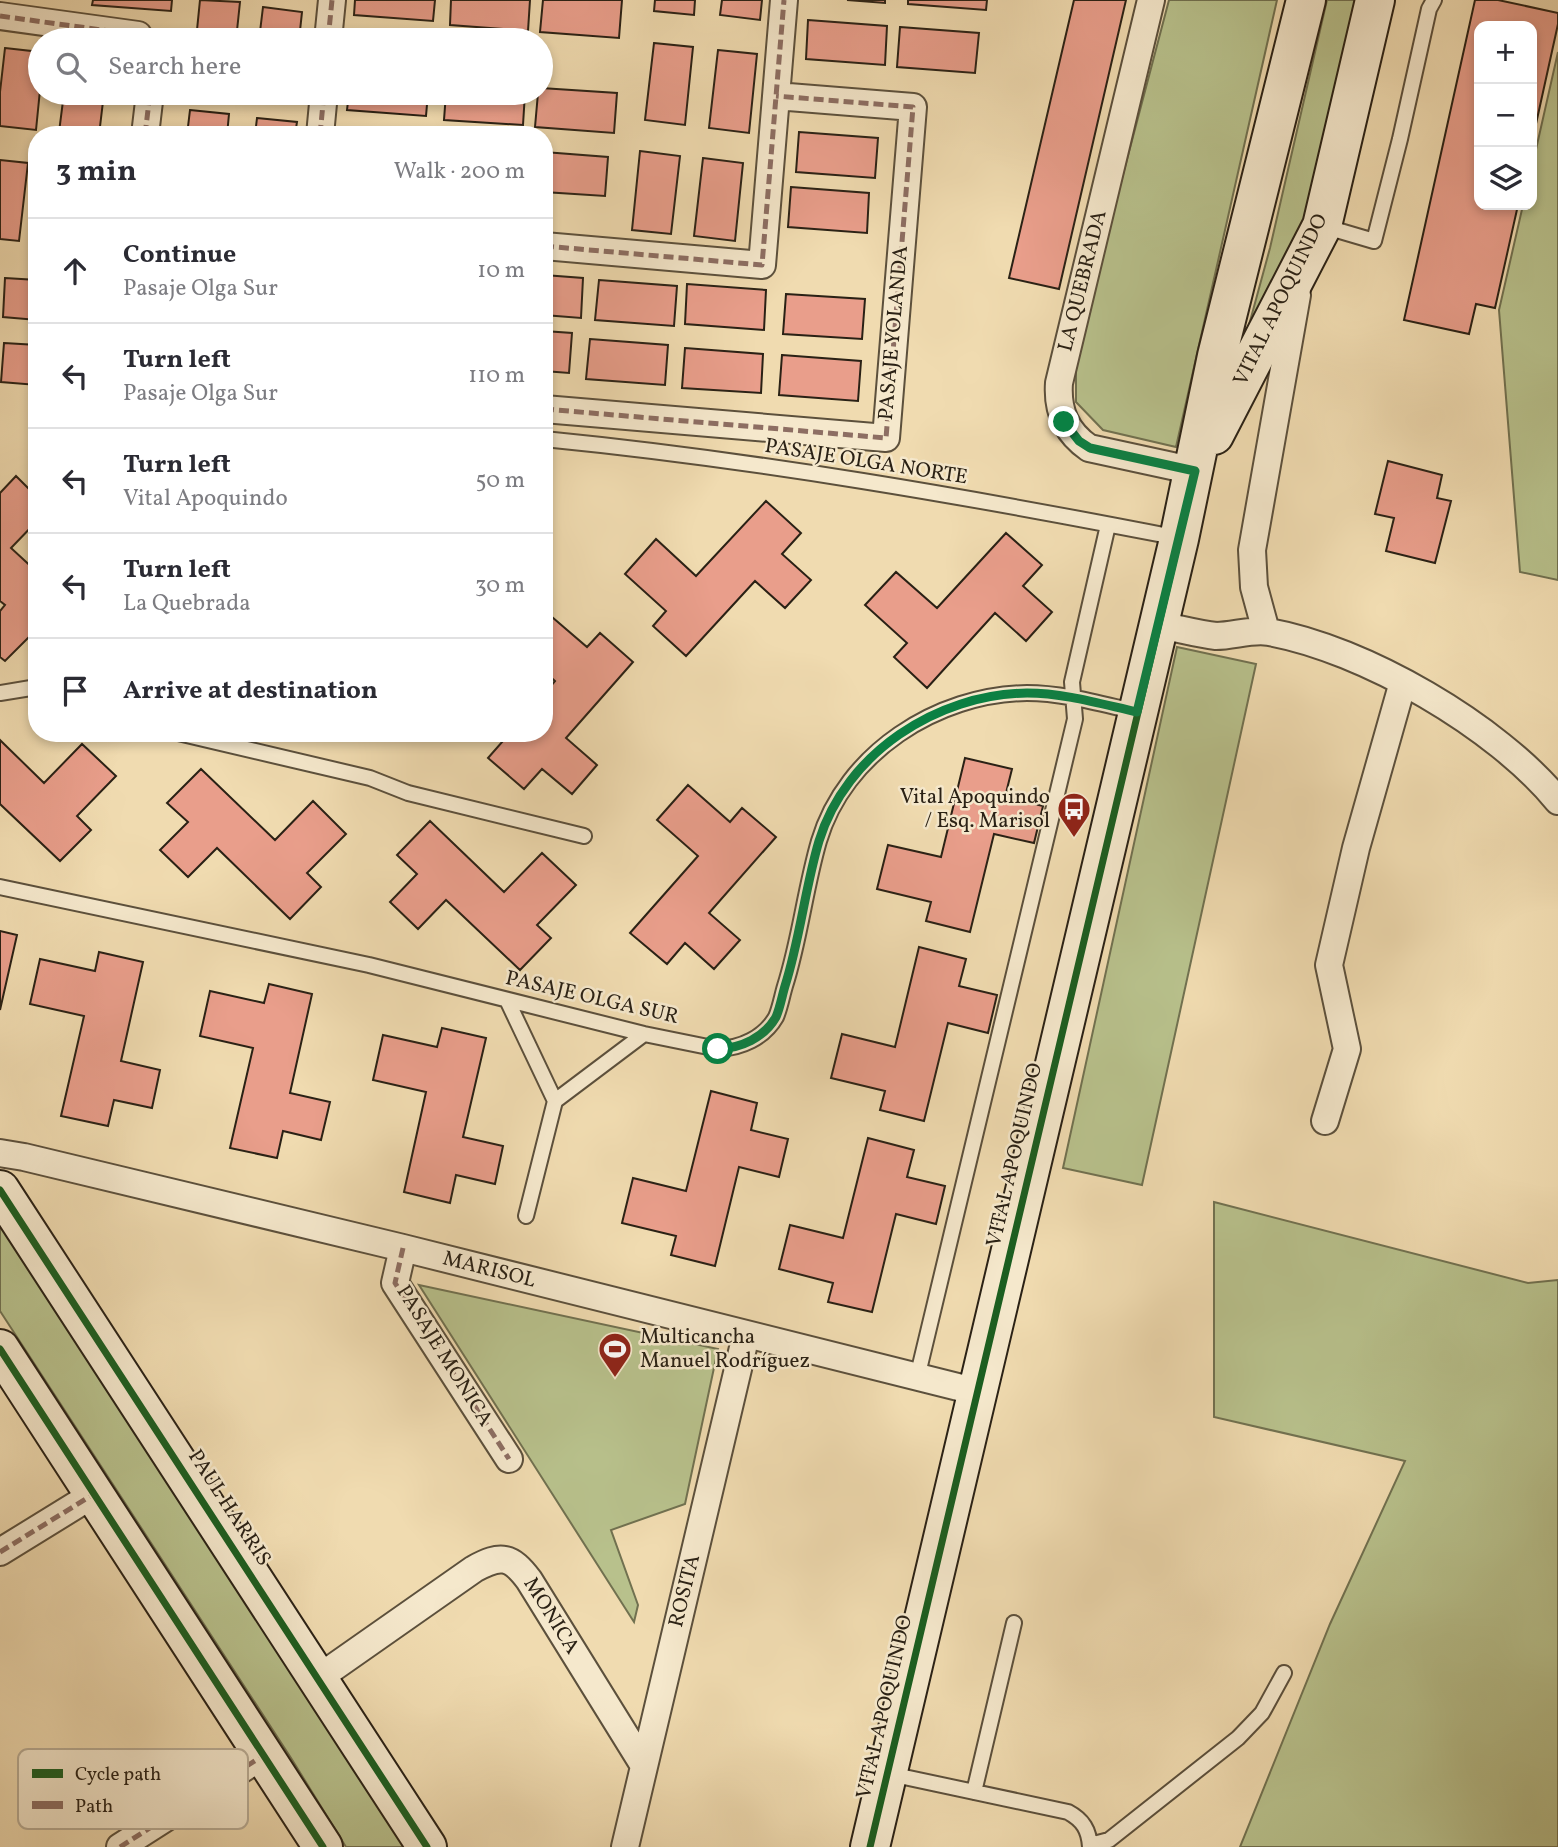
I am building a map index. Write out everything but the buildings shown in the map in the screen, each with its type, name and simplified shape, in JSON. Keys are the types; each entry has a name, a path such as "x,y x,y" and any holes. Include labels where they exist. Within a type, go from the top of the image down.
{"street":[{"path":"332,0 333,28"},
{"path":"553,247 762,265 784,0"},
{"name":"LA QUEBRADA","path":"1151,0 1059,383 1058,397 1064,422 1079,441 1090,448 1195,471"},
{"name":"VITAL APOQUINDO","path":"870,1847 1195,471 1217,356 1306,0"},
{"name":"VITAL APOQUINDO","path":"1195,471 1322,226 1375,0"},
{"path":"0,16 87,28"},
{"name":"PASAJE YOLANDA","path":"553,410 886,438 913,107 776,96"},
{"path":"146,126 149,105"},
{"path":"321,126 323,105"},
{"path":"1266,631 1254,587 1252,550 1302,264"},
{"path":"1159,625 1216,636 1266,631 1325,645 1442,704 1528,770 1558,801"},
{"path":"1325,1121 1347,1049 1329,965 1356,848 1402,682"},
{"name":"MARISOL","path":"0,1153 403,1248 978,1392"},
{"name":"PAUL HARRIS","path":"0,1190 426,1847"},
{"name":"PASAJE MONICA","path":"403,1248 395,1283 509,1459"},
{"name":"ROSITA","path":"625,1847 746,1335"},
{"path":"0,1349 323,1847"},
{"path":"0,1552 94,1494"},
{"name":"MONICA","path":"317,1679 474,1569 486,1562 501,1559 517,1564 529,1580 643,1764"},
{"path":"248,1765 264,1755"},
{"path":"120,1847 148,1829"}],"lane":[{"path":"1322,226 1374,241 1429,9 1434,0"},
{"name":"PASAJE OLGA NORTE","path":"553,440 608,445 826,476 1179,538"},
{"path":"918,1378 1076,719 1072,682 1108,525"},
{"path":"0,693 28,688"},
{"name":"PASAJE OLGA SUR","path":"0,887 369,965 644,1034 718,1049 729,1048 755,1039 767,1029 776,1016 792,965 819,840 847,786 866,762 888,741 941,710 970,701 1028,693 1073,698 1137,712"},
{"path":"216,742 370,778 408,793 584,836"},
{"path":"507,1000 555,1101"},
{"path":"526,1216 555,1101 644,1034"},
{"path":"974,1792 1014,1623"},
{"path":"888,1773 1068,1812 1079,1818 1088,1833 1090,1846 1109,1840 1238,1738 1262,1713 1284,1673"}],"green space":[{"path":"1169,0 1277,0 1176,447 1103,430 1076,402 1076,353"},
{"path":"1327,0 1356,0 1303,236 1246,336 1270,248"},
{"path":"1558,52 1558,580 1520,572 1499,310 1522,210 1537,210 1537,145"},
{"path":"1177,647 1256,664 1142,1185 1063,1168"},
{"path":"1214,1202 1528,1283 1558,1280 1558,1847 1240,1847 1330,1624 1405,1461 1214,1417"},
{"path":"0,1221 408,1847 346,1847 0,1311"},
{"path":"419,1285 718,1349 685,1504 611,1530 638,1605 634,1622"}],"marked path":[{"path":"329,28 332,0"},
{"path":"553,247 762,265 784,0"},
{"path":"0,16 87,28"},
{"path":"553,410 886,438 913,107 776,96"},
{"path":"146,126 149,105"},
{"path":"321,126 323,105"},
{"path":"403,1248 395,1283 509,1459"},
{"path":"0,1552 94,1494"},
{"path":"248,1765 264,1755"},
{"path":"120,1847 148,1829"}],"cycle path":[{"path":"870,1847 1195,471"},
{"path":"0,1190 427,1847"},
{"path":"0,1349 323,1847"}],"place":[{"name":"Vital Apoquindo / Esq. Marisol","path":"1074,839"},
{"name":"Multicancha Manuel Rodríguez","path":"615,1379"}],"route":[{"path":"718,1049 740,1046 755,1039 767,1029 776,1016 792,965 819,840 831,812 847,786 866,762 888,741 941,710 1000,695 1028,693 1073,698 1137,712 1195,471 1090,448 1079,441 1064,422"}]}
